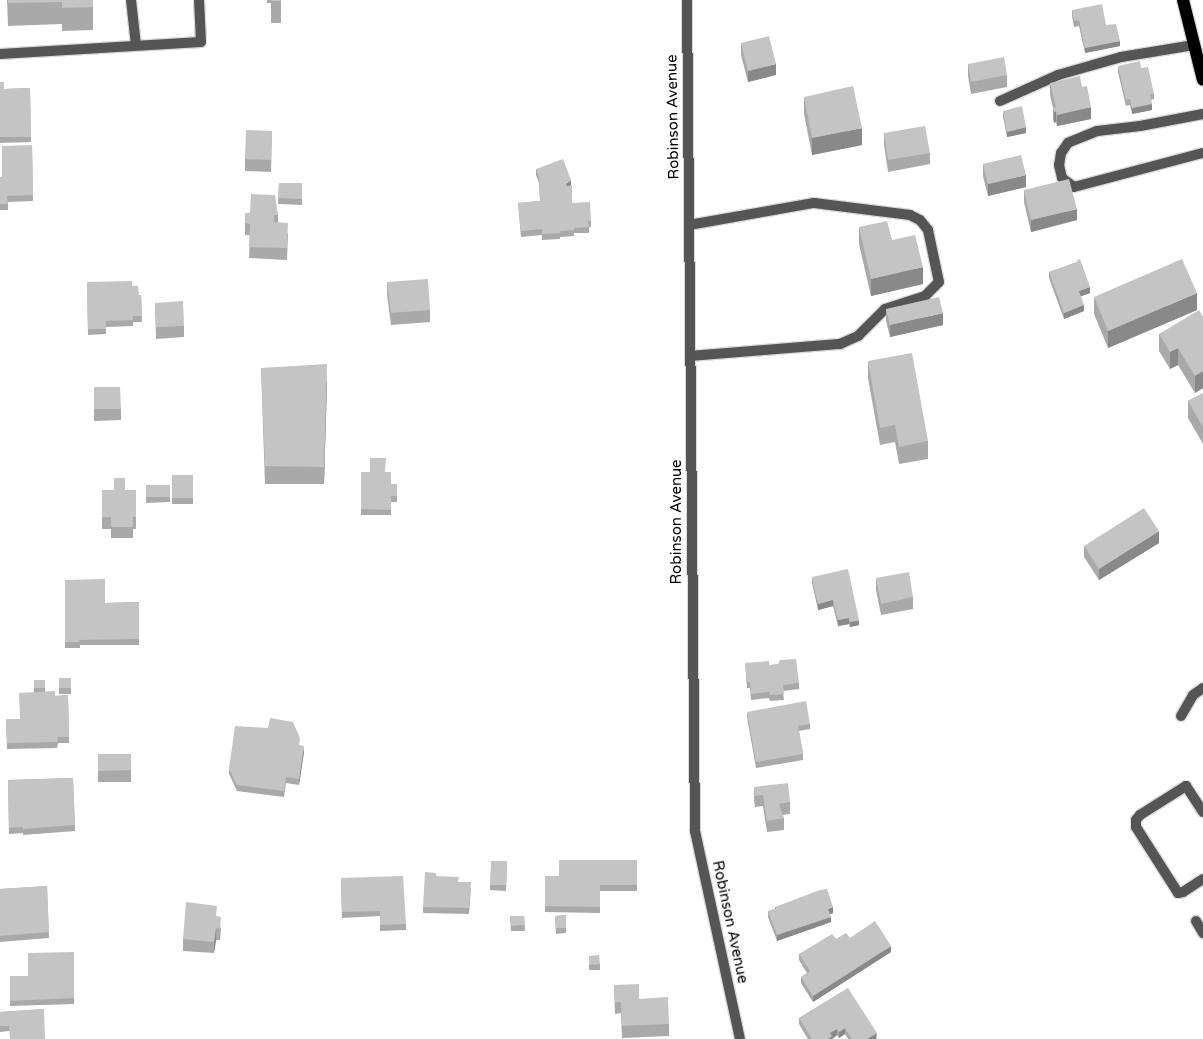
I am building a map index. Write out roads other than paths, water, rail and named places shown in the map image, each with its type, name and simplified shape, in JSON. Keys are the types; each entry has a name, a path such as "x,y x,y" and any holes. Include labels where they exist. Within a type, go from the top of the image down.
{"main road":[{"path":"1183,0 1203,80"}],"street":[{"path":"131,0 136,45"},
{"path":"0,54 201,42 199,0"},
{"name":"Robinson Avenue","path":"687,0 695,831 740,1039"},
{"path":"1000,101 1058,75 1122,57 1194,45"},
{"path":"1203,114 1140,126 1097,131 1068,143 1061,153 1059,166 1062,178 1074,187 1203,153"},
{"path":"689,225 814,203 910,215 920,220 928,230 939,282 925,296 885,309 858,336 840,344 690,356"},
{"path":"1181,716 1193,694 1203,688"},
{"path":"1203,812 1186,786 1140,815 1136,820 1136,827 1178,893 1183,892 1203,879"},
{"path":"1196,921 1203,933"}]}
